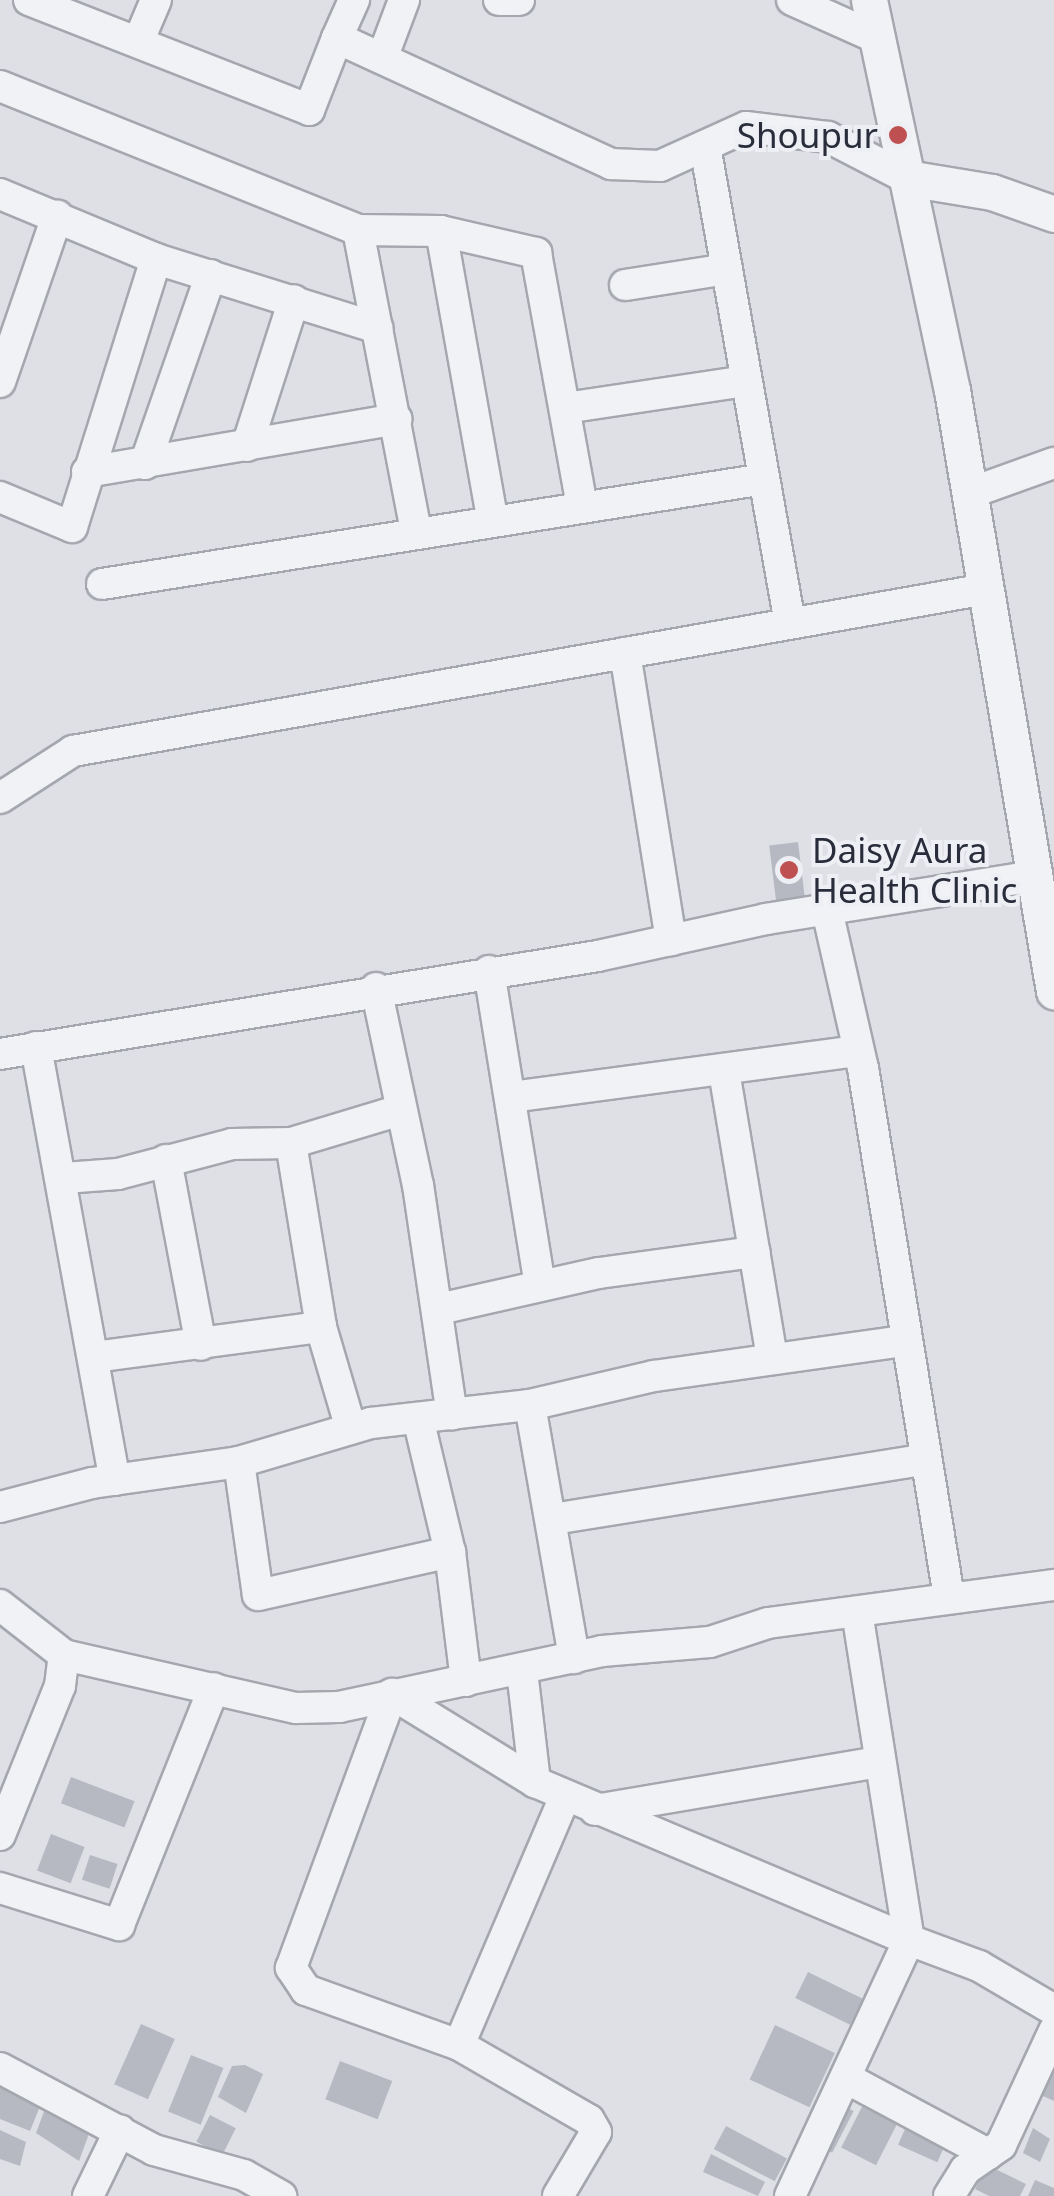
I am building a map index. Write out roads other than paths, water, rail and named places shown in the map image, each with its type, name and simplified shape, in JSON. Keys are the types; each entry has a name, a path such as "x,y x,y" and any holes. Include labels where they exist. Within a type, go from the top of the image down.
{"street":[{"path":"28,0 139,40 308,110 354,0"},
{"path":"139,40 156,0"},
{"path":"383,56 404,0"},
{"path":"499,0 520,0"},
{"path":"792,0 877,38"},
{"path":"869,0 970,493 1054,990"},
{"path":"337,38 611,164 660,166 746,127 828,137 907,178 992,192 1054,214"},
{"path":"0,86 358,230 441,231 536,253 582,505"},
{"path":"705,146 790,624"},
{"path":"0,194 156,259 378,328"},
{"path":"0,382 57,216"},
{"path":"358,230 416,530"},
{"path":"441,231 492,518"},
{"path":"0,497 72,527 156,259"},
{"path":"624,285 727,268"},
{"path":"146,464 211,275"},
{"path":"247,446 294,300"},
{"path":"566,408 746,382"},
{"path":"87,472 396,419"},
{"path":"970,493 1054,463"},
{"path":"102,584 416,530 764,479"},
{"path":"0,798 72,751 986,590"},
{"path":"625,653 671,940"},
{"path":"0,1054 1035,876"},
{"path":"827,910 858,1051 950,1597"},
{"path":"489,971 540,1284"},
{"path":"376,988 439,1308 452,1414"},
{"path":"36,1048 64,1178 115,1480"},
{"path":"512,1097 858,1051"},
{"path":"724,1071 772,1357"},
{"path":"64,1178 118,1174 232,1144 291,1143 400,1110"},
{"path":"291,1143 320,1327 351,1429"},
{"path":"166,1160 201,1344"},
{"path":"439,1308 540,1284 755,1252"},
{"path":"95,1357 320,1327"},
{"path":"0,1507 115,1480 239,1462 351,1429 530,1405 772,1357 904,1341"},
{"path":"530,1405 553,1518 574,1658"},
{"path":"418,1418 450,1552 466,1681"},
{"path":"553,1518 926,1459"},
{"path":"239,1462 258,1596 450,1552"},
{"path":"0,1605 64,1655 296,1708 338,1707 574,1658 710,1642 768,1623 1054,1585"},
{"path":"790,2196 848,2079 880,1994 909,1940 857,1612"},
{"path":"0,1835 60,1686 64,1655"},
{"path":"522,1671 535,1782"},
{"path":"0,1888 119,1925 214,1688"},
{"path":"392,1694 535,1782 593,1811 979,1966 1054,2010"},
{"path":"392,1694 292,1968 306,1990 459,2045 589,2120 596,2132 558,2196"},
{"path":"593,1811 878,1762"},
{"path":"459,2045 565,1796"},
{"path":"949,2196 966,2170 1002,2145 1054,2031"},
{"path":"0,2068 154,2150 244,2175 277,2195"},
{"path":"848,2079 988,2154"},
{"path":"88,2196 120,2130"}],"place":[{"name":"Shoupur","path":"898,135"},
{"name":"Daisy Aura Health Clinic","path":"789,870"}]}
